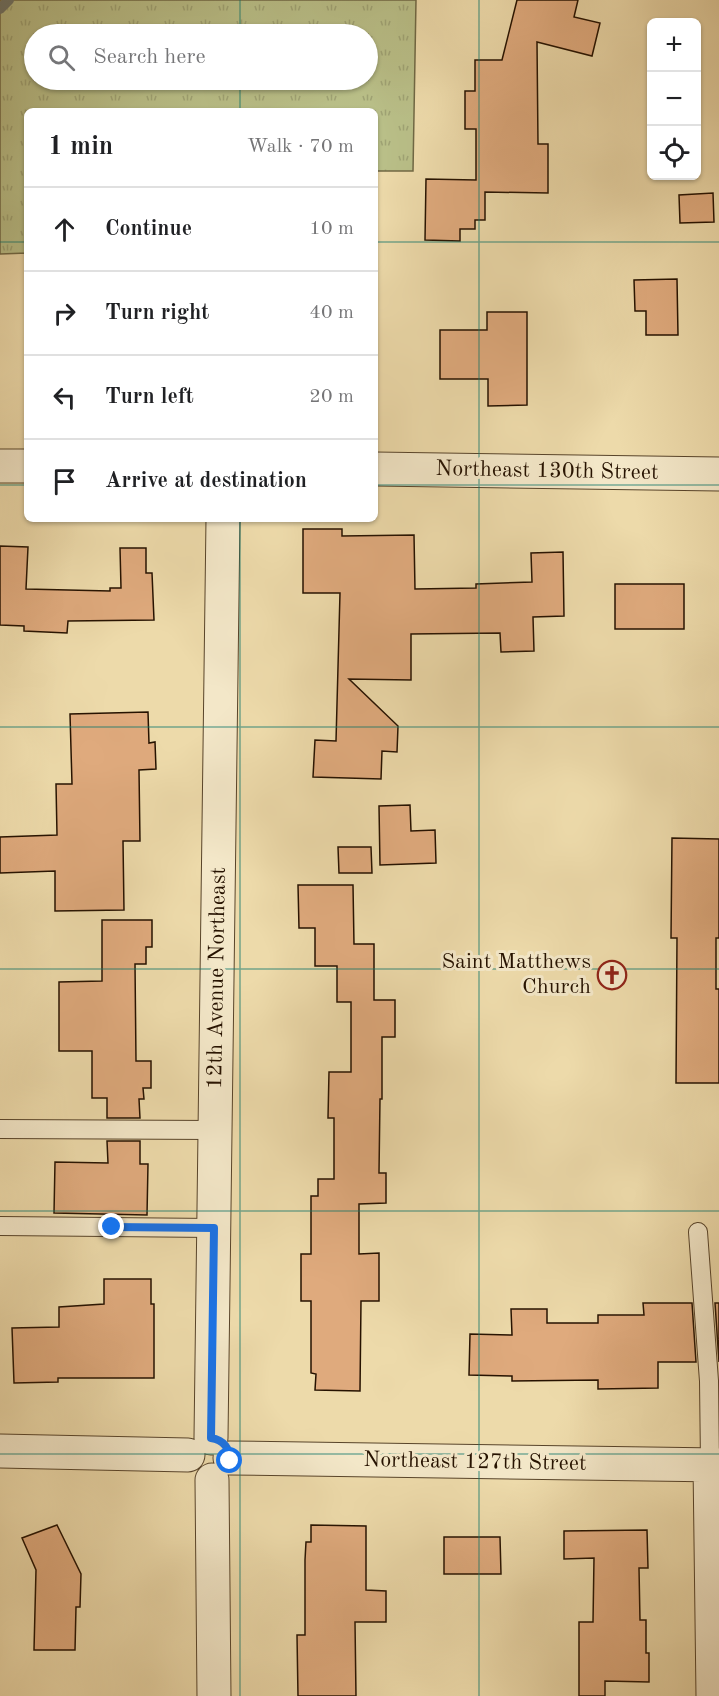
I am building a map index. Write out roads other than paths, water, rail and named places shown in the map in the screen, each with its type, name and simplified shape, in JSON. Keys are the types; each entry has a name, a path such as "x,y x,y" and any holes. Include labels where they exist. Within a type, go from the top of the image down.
{"street":[{"path":"0,466 24,466"},
{"name":"Northeast 130th Street","path":"378,469 719,474"},
{"name":"12th Avenue Northeast","path":"214,1696 210,1458 223,522"},
{"name":"Northeast 127th Street","path":"0,1451 210,1458 715,1465"},
{"path":"713,1696 715,1465"}],"lane":[{"path":"0,1129 215,1130"},
{"path":"0,1226 214,1228"},
{"path":"698,1232 715,1465"}],"waterway":[{"path":"0,9 9,0"}],"place":[{"name":"Saint Matthews Church","path":"612,975"}]}
